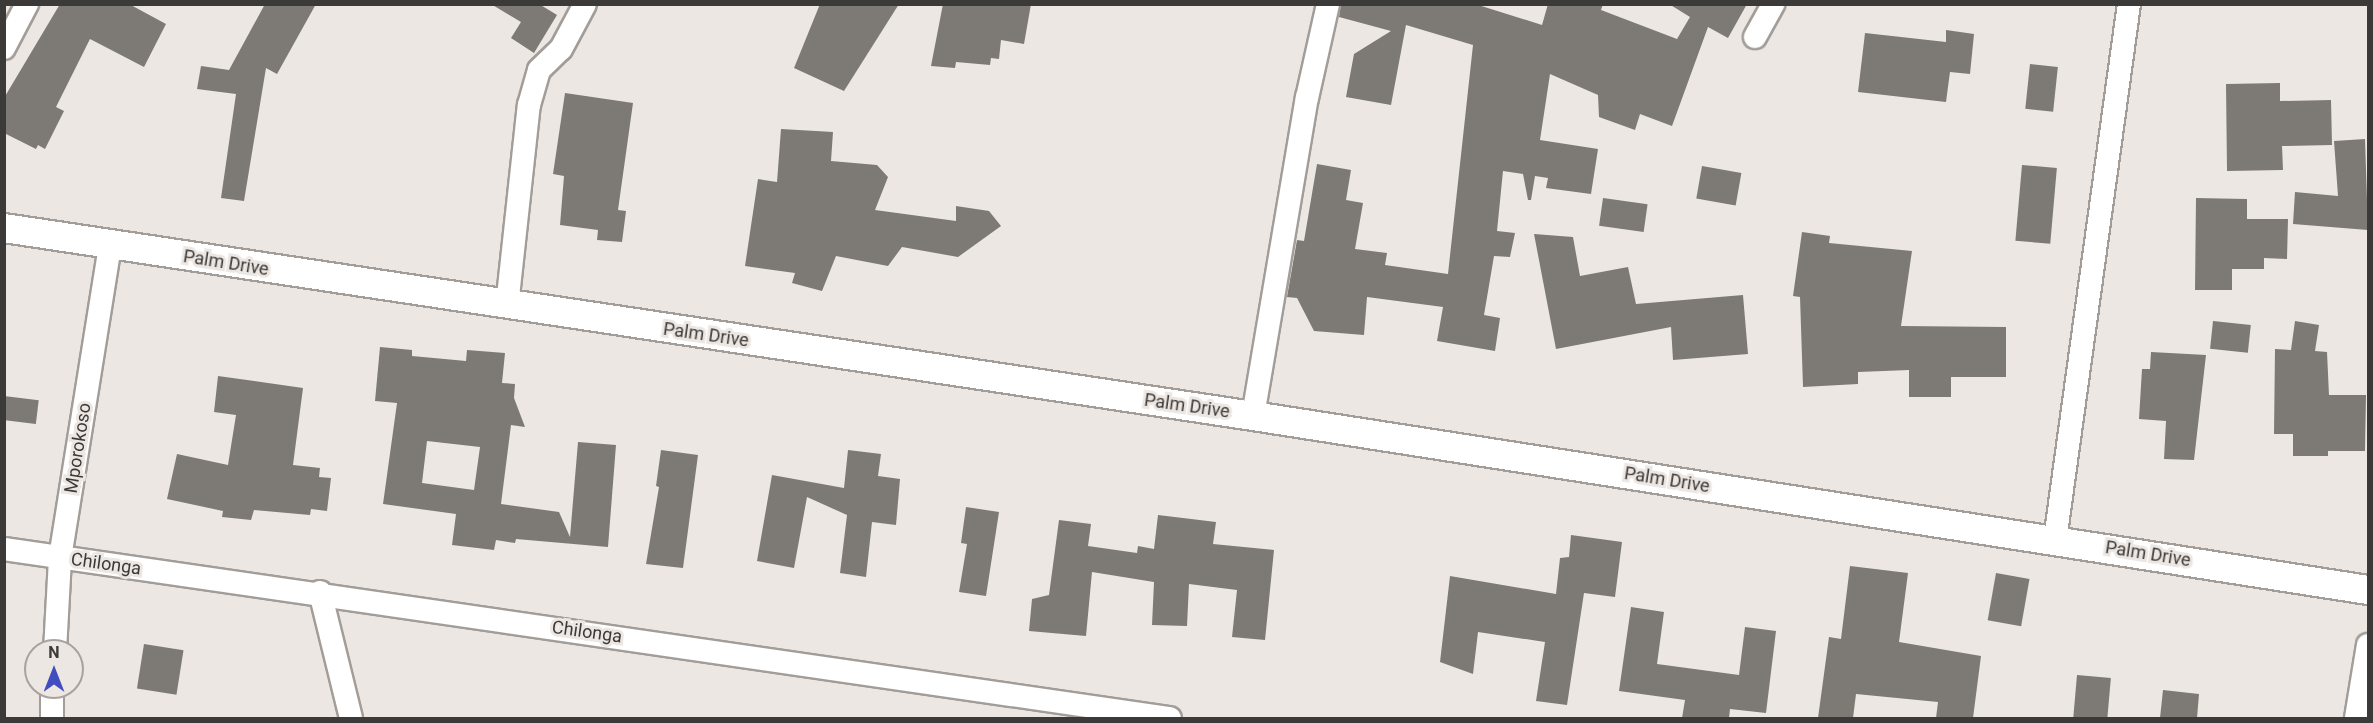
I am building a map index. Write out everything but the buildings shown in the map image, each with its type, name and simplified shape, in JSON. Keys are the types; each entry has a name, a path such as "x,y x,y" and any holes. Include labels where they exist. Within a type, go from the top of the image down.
{"street":[{"path":"4,48 27,4"},
{"path":"507,306 532,93 538,70 561,49 585,4"},
{"path":"1253,416 1307,98 1328,4"},
{"path":"1755,37 1773,4"},
{"path":"2055,540 2129,4"},
{"name":"Palm Drive","path":"4,228 507,306 1253,416 2368,590"},
{"name":"Mporokoso","path":"56,639 60,558 110,245"},
{"name":"Chilonga","path":"4,549 320,592 1170,718"},
{"path":"320,592 351,718"},
{"path":"2356,718 2368,645"},
{"path":"52,699 52,718"}]}
